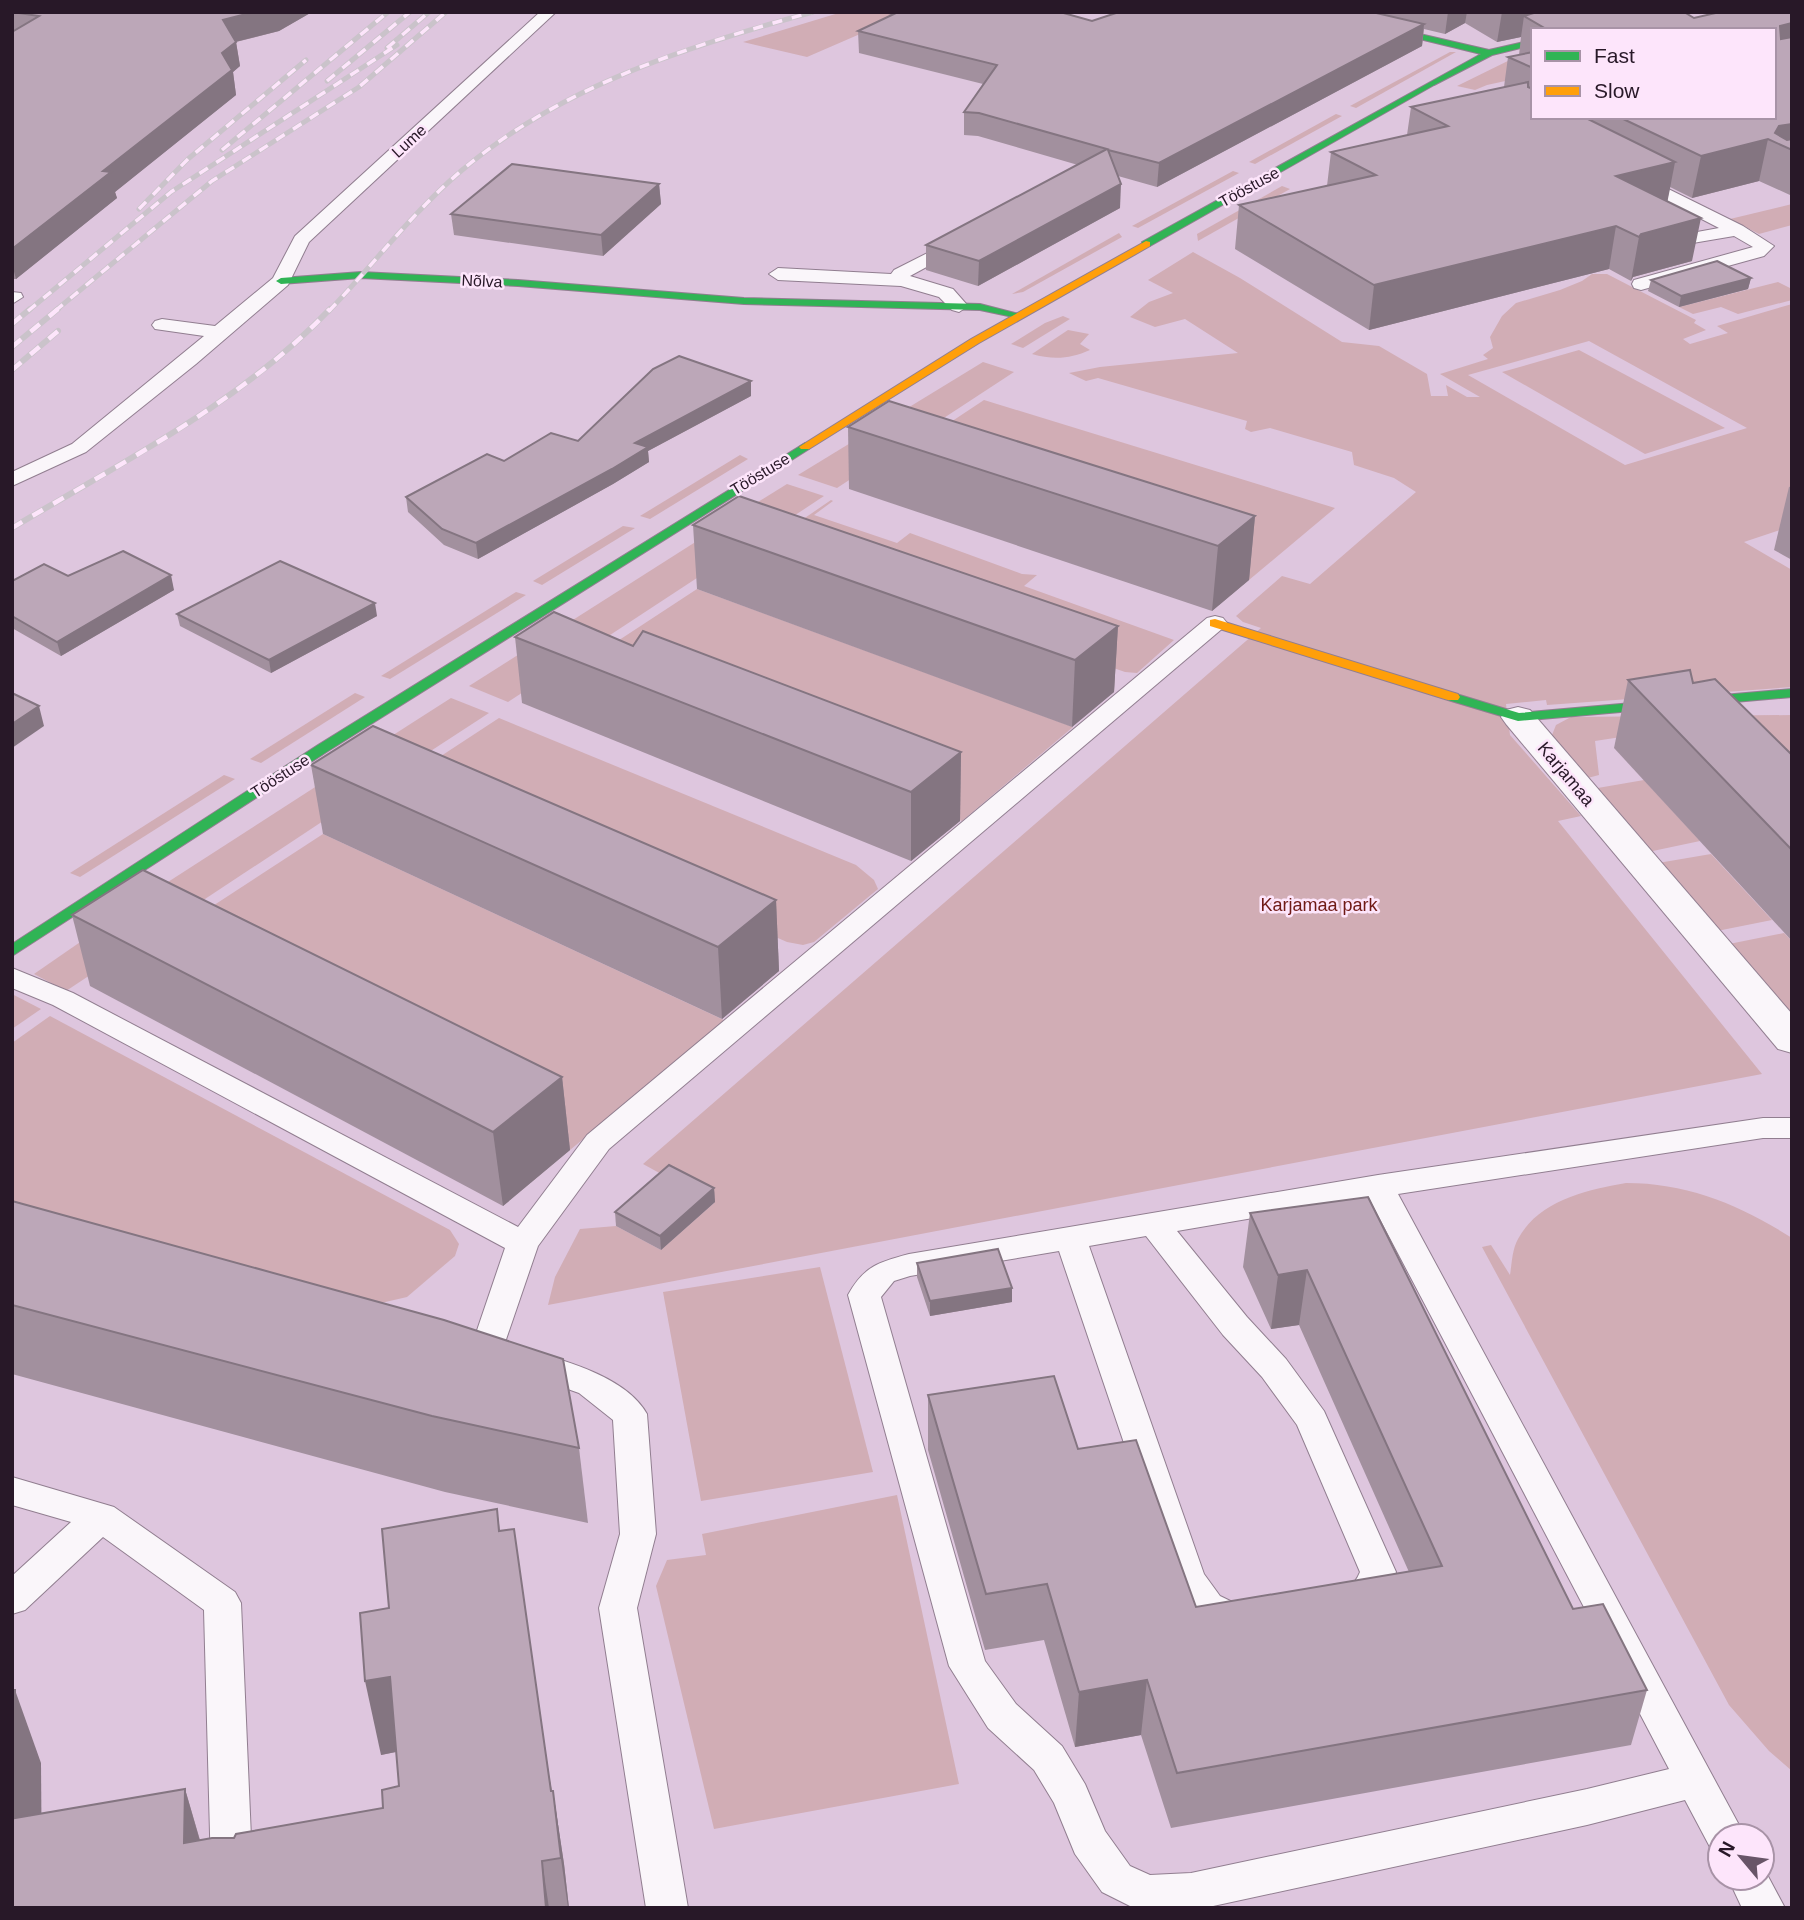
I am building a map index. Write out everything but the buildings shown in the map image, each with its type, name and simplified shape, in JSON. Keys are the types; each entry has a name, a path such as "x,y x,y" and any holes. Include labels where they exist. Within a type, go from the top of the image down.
{"street":[{"path":"1313,12 1489,53"},
{"name":"Tööstuse","path":"12,951 397,701 1018,315 1489,53 1531,42"},
{"name":"Nõlva","path":"281,281 361,275 518,283 744,301 980,307 1018,315"},
{"path":"1215,623 1518,717"},
{"name":"Karjamaa","path":"1518,717 1792,692"},
{"name":"Karjamaa","path":"1518,717 1792,1040"}],"lane":[{"name":"Lume","path":"281,281 301,240 550,12"},
{"path":"1617,169 1765,246 1759,252 1642,284"},
{"path":"1681,240 1737,230"},
{"path":"902,280 900,274 972,235"},
{"path":"778,275 902,280 946,293 959,306"},
{"path":"12,480 79,448 189,360 281,281"},
{"path":"162,325 219,332"},
{"path":"667,1908 618,1608 638,1535 630,1414 591,1384 476,1344 523,1243 598,1142 1215,623"},
{"path":"12,977 63,999 523,1243"},
{"path":"1695,1780 1587,1807 1191,1892 1147,1895 1116,1879 1089,1841 1071,1796 1048,1758 1002,1716 968,1667 864,1295 883,1273 909,1265 1071,1240 1378,1186 1763,1128 1792,1128"},
{"path":"1378,1186 1718,1822"},
{"path":"1155,1225 1235,1326 1275,1368 1312,1420 1378,1572 1370,1595 1352,1608 1325,1613"},
{"path":"1071,1240 1188,1579 1207,1607 1234,1622 1270,1623"},
{"path":"12,1491 101,1517 222,1603 233,1908"},
{"path":"12,1600 101,1517"},
{"path":"1755,1892 1764,1908"}],"green space":[{"path":"842,12 928,12 867,31 807,57 743,42"},
{"path":"1450,52 1456,52 1356,108 1350,106"},
{"path":"1520,55 1531,72 1531,75 1475,90 1457,86"},
{"path":"1336,114 1342,116 1255,164 1249,162"},
{"path":"1233,171 1239,173 1138,228 1132,226"},
{"path":"1282,186 1290,189 1198,241 1197,234"},
{"path":"1792,204 1792,225 1759,234 1730,219"},
{"path":"1119,233 1122,237 1023,292 1012,294"},
{"name":"Karjamaa park","path":"1193,252 1342,342 1379,346 1427,374 1431,396 1448,396 1446,385 1467,397 1480,397 1440,374 1488,359 1483,355 1493,348 1490,337 1502,316 1516,303 1560,290 1592,274 1607,274 1696,320 1694,323 1706,330 1683,339 1690,344 1728,333 1717,326 1792,304 1792,526 1744,542 1792,570 1792,687 1547,705 1546,700 1506,704 1510,735 1581,816 1558,821 1762,1074 548,1305 555,1277 580,1229 616,1226 661,1250 714,1203 643,1164 1261,628 1243,622 1236,616 1282,576 1310,584 1416,492 1394,478 1354,465 1352,452 1270,428 1251,432 1245,429 1247,421 1098,378 1086,381 1069,373 1100,367 1238,353 1185,319 1155,327 1130,317 1149,302 1173,293 1148,280","holes":["1589,341 1747,428 1625,465 1468,375"]},
{"path":"1778,282 1792,289 1792,300 1738,314 1721,307 1693,314 1679,307"},
{"path":"1063,316 1070,319 1023,348 1011,344 1045,323"},
{"path":"1068,330 1089,334 1080,344 1090,350 1061,358 1032,354"},
{"path":"1579,350 1725,428 1645,454 1502,372"},
{"path":"983,362 1014,372 837,488 798,475"},
{"path":"984,400 1335,508 1249,580 889,463"},
{"path":"740,455 748,459 650,519 640,516"},
{"path":"787,484 824,496 753,543 714,529"},
{"path":"833,501 814,515 897,543 910,533 1022,574 1037,575 1024,586 1174,640 1137,673 1125,672 764,546"},
{"path":"623,526 635,528 542,585 533,581"},
{"path":"697,541 735,553 508,702 469,686"},
{"path":"697,589 1073,727 962,821 575,669"},
{"path":"516,592 526,595 390,679 381,676"},
{"path":"355,693 365,697 261,763 250,759"},
{"path":"451,698 489,713 400,771 362,755"},
{"path":"1792,715 1792,842 1686,727 1595,741 1599,775 1584,779 1550,740 1556,725 1571,717"},
{"path":"499,718 856,865 874,880 878,889 814,942 803,945 787,942 409,777"},
{"path":"340,771 376,786 66,991 34,974 154,891"},
{"path":"224,775 235,779 80,877 70,873"},
{"path":"1644,780 1700,841 1648,852 1592,789"},
{"path":"323,834 726,1021 570,1150 159,941"},
{"path":"1711,854 1772,920 1717,931 1658,863"},
{"path":"1784,933 1792,941 1792,1015 1729,944"},
{"path":"12,994 41,1009 12,1029"},
{"path":"50,1016 450,1230 459,1244 455,1256 407,1297 381,1303 12,1204 12,1043"},
{"path":"1626,1183 1671,1187 1713,1198 1753,1215 1792,1238 1792,1771 1769,1751 1729,1705 1482,1247 1491,1245 1510,1275 1516,1243 1538,1215 1565,1199"},
{"path":"820,1267 873,1472 701,1501 663,1292"},
{"path":"897,1495 959,1784 714,1829 656,1586 667,1560 706,1555 702,1534"}],"railway":[{"path":"222,150 388,12"},
{"path":"327,81 410,12"},
{"path":"387,48 429,12"},
{"path":"55,311 212,181 359,87 446,12"},
{"path":"329,311 443,187 500,141 541,115 628,72 719,39 813,12"},
{"path":"28,311 171,192 397,45"},
{"path":"139,209 188,159 306,60"},
{"path":"12,324 30,309"},
{"path":"12,347 58,309"},
{"path":"12,528 179,429 219,402 258,374 330,309"},
{"path":"12,370 58,331"}],"traffic: fast":[{"path":"1313,12 1489,53"},
{"path":"1146,244 1431,83 1489,53 1531,42"},
{"path":"281,281 361,275 518,283 744,301 980,307 1018,315"},
{"path":"12,951 323,748 805,447"},
{"path":"1453,697 1518,717 1792,693"}],"traffic: slow":[{"path":"805,447 975,341 1146,244"},
{"path":"1215,623 1453,697"}]}
